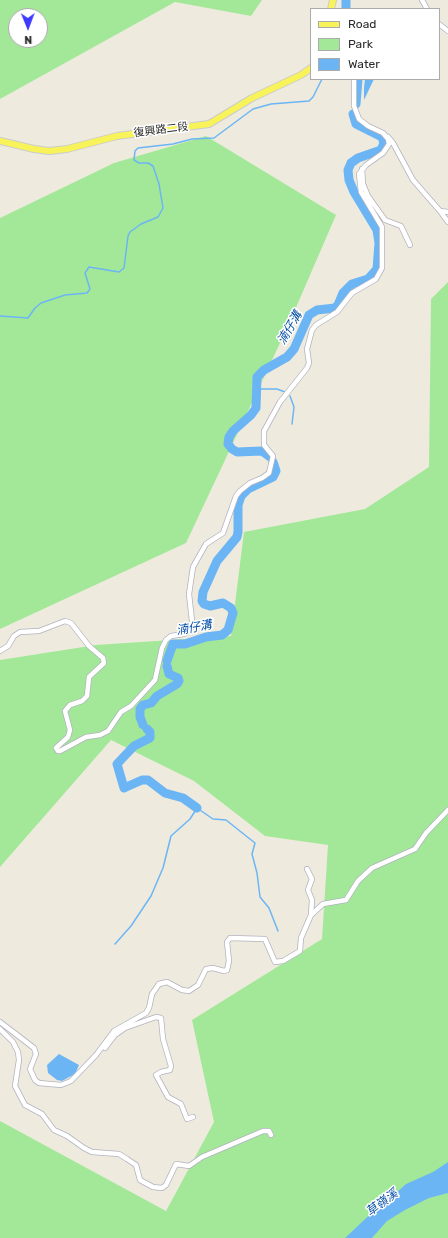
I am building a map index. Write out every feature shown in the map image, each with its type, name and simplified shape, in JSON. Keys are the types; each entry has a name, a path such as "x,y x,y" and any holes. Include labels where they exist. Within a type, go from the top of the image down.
{"main road":[{"name":"復興路二段","path":"0,141 50,151 67,149 116,136 209,124 252,98 301,76 310,69"}],"street":[{"path":"440,25 448,32"},
{"path":"354,80 354,106 359,119 386,136 393,143 413,180 448,222"},
{"path":"0,651 8,646 14,636 20,632 39,631 65,621 71,623 88,646 103,658 104,663 89,677 87,696 82,701 70,705 65,711 70,732 56,748 58,751 65,749 86,737 104,734 113,726 121,712 131,706 155,680 162,648 166,640 171,636 188,632 192,626 189,594 193,567 197,558 206,544 223,533 236,496 240,491 250,483 269,473 273,456 264,445 264,431 280,402 307,368 308,344 312,330 316,325 337,312 352,293 370,284 380,275 383,261 382,227 361,192 359,174 362,169 383,153 387,148 389,144 386,136"},
{"path":"362,169 365,191 385,220 399,224 403,229 410,245"},
{"path":"440,212 448,212"},
{"path":"311,915 323,904 346,900 350,897 358,881 372,868 415,849 426,833 448,810"},
{"path":"0,1022 34,1048 36,1054 30,1069 35,1080 39,1083 65,1084 76,1077 114,1031 146,1013 149,1008 152,994 159,984 167,982 182,990 189,991 198,985 206,969 213,968 224,971 227,970 229,962 227,942 230,938 233,937 246,940 262,938 266,941 271,956 275,962 283,961 300,951 301,938 311,915 312,900 308,890 312,879 307,869"},
{"path":"92,1059 99,1055 121,1030 159,1017 162,1020 163,1039 171,1066 170,1070 156,1075 168,1097 181,1104 187,1119 193,1117"},
{"path":"0,1029 13,1042 18,1052 19,1060 16,1086 25,1105 42,1114 54,1130 67,1136 84,1148 92,1152 119,1154 127,1159 136,1165 140,1180 153,1187 162,1188 166,1185 176,1164 189,1166 202,1157 263,1131 269,1131 271,1135"}],"green space":[{"path":"0,0 262,0 251,16 175,2 0,99"},
{"path":"206,136 336,215 288,326 186,543 0,629 0,218 114,163"},
{"path":"448,282 448,1238 0,1238 0,1121 166,1211 214,1122 192,1020 322,939 328,845 265,836 194,781 111,740 0,867 0,660 96,645 231,636 244,532 365,509 429,467 431,299"}],"water":[{"path":"365,80 374,80 364,100"},
{"path":"59,1054 79,1065 75,1074 62,1081 57,1080 48,1073 47,1065"},
{"name":"草嶺溪","path":"448,1162 448,1193 429,1198 405,1210 387,1221 372,1238 345,1238 379,1206 385,1196 397,1192 406,1184 433,1172"}],"waterway":[{"name":"湳仔溝","path":"346,0 346,8"},
{"path":"0,316 28,318 35,308 41,303 65,295 87,293 90,289 85,273 89,267 119,272 124,268 128,236 130,232 141,224 158,217 163,208 159,184 153,166 148,163 139,163 134,160 135,151 138,148 173,144 192,139 214,138 253,109 271,104 309,101 313,97 322,80"},
{"name":"湳仔溝","path":"356,104 358,80"},
{"name":"湳仔溝","path":"270,457 262,451 237,452 228,444 229,437 233,431 251,415 256,408 257,377 264,370 287,357 294,349 309,315 317,310 335,308 338,305 343,293 352,284 368,279 377,269 379,243 377,230 354,192 349,180 348,170 351,163 358,158 381,150 384,143 382,137 356,124 353,114"},
{"path":"256,389 277,389 285,392"},
{"path":"290,396 294,407 292,424"},
{"name":"湳仔溝","path":"167,661 173,644 185,644 206,637 222,635 228,630 233,613 231,608 223,603 210,606 204,604 202,601 203,592 217,561 237,537 238,505 241,496 248,489 273,477 276,471 273,462"},
{"name":"湳仔溝","path":"143,725 140,717 140,709 143,705 151,703 157,696 177,684 179,681 178,678 169,674 167,666"},
{"name":"湳仔溝","path":"147,729 150,732 150,738 134,746 117,764 124,788 142,780 148,780 165,793 183,798 197,808"},
{"name":"湳仔溝","path":"115,944 131,926 151,896 163,868 171,836 190,819 197,808 213,819 226,820 255,843 252,854 257,873 260,897 269,908 278,931"}]}
